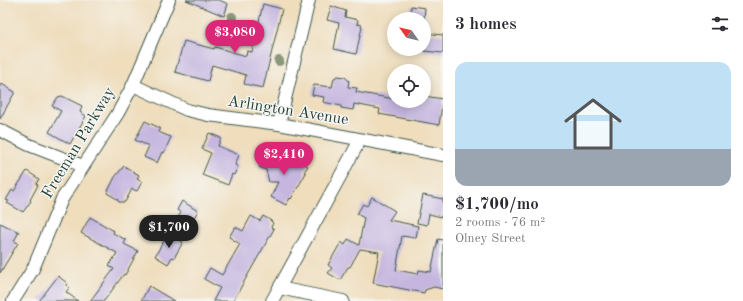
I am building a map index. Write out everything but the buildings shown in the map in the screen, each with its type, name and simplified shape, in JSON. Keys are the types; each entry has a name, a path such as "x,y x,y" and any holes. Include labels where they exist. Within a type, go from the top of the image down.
{"street":[{"name":"Freeman Parkway","path":"13,301 33,268 62,199 118,113 133,85 169,0"},
{"path":"279,124 309,0"},
{"name":"Arlington Avenue","path":"133,85 187,110 279,124 443,155"},
{"path":"0,130 29,145 83,166"},
{"path":"272,301 360,140"},
{"path":"279,288 343,301"}]}
